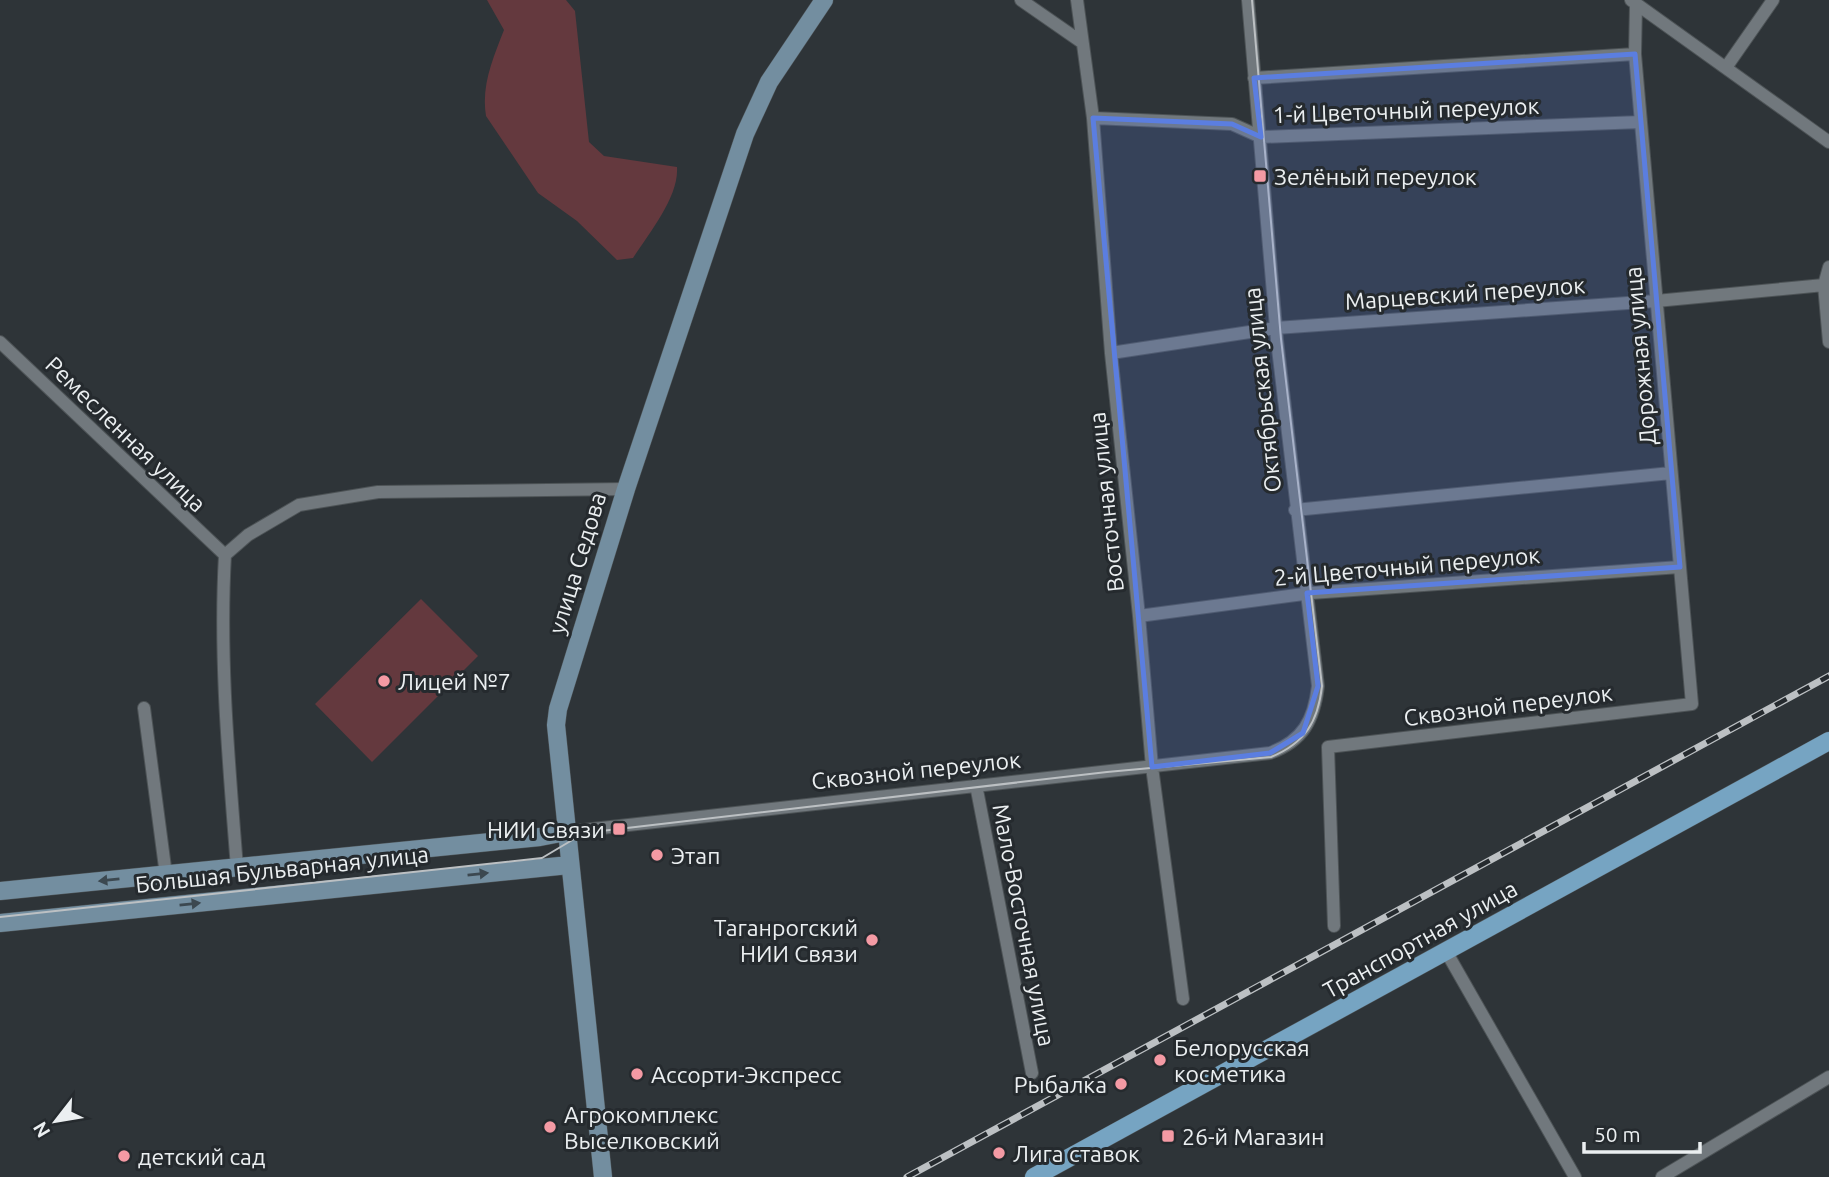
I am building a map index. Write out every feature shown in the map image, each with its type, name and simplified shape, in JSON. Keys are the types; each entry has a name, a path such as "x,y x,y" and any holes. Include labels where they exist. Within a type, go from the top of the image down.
{"main road":[{"name":"улица Седова","path":"603,1177 569,865 556,725 558,709 626,488 745,134 769,82 824,0"},
{"name":"Транспортная улица","path":"1034,1177 1447,953 1829,741"},
{"name":"Большая Бульварная улица","path":"0,891 540,837 566,832"},
{"name":"Большая Бульварная улица","path":"0,923 569,865"}],"street":[{"path":"1021,0 1080,41"},
{"name":"Восточная улица","path":"1077,0 1080,41 1093,118 1111,353 1152,767 1183,999"},
{"name":"Октябрьская улица","path":"1248,0 1276,328 1295,510 1318,686 1316,704 1303,733 1284,748 1270,753"},
{"path":"1727,66 1773,0"},
{"path":"1633,2 1727,66 1829,142"},
{"name":"Дорожная улица","path":"1633,2 1635,54 1692,704"},
{"name":"1-й Цветочный переулок","path":"1254,78 1635,54"},
{"name":"1-й Цветочный переулок","path":"1093,118 1232,124 1261,137 1641,122"},
{"path":"1829,267 1824,285 1829,342"},
{"name":"Марцевский переулок","path":"1111,353 1276,328 1657,301 1824,285"},
{"name":"Ремесленная улица","path":"0,342 225,555"},
{"path":"1295,510 1671,473"},
{"path":"237,868 227,735 223,596 225,555 248,535 299,505 378,492 626,488"},
{"name":"2-й Цветочный переулок","path":"1139,617 1307,593 1680,567"},
{"name":"Сквозной переулок","path":"1334,926 1328,747 1692,704"},
{"path":"144,708 166,875"},
{"name":"Сквозной переулок","path":"566,832 1270,753"},
{"name":"Мало-Восточная улица","path":"976,785 1032,1073"},
{"path":"1447,953 1575,1177"},
{"path":"1662,1177 1829,1077"}],"highlighted area":[{"path":"1635,54 1680,567 1307,593 1318,686 1303,733 1270,753 1152,767 1093,118 1232,124 1261,137 1254,78"}],"shaded area":[{"path":"487,0 566,0 575,11 589,142 604,156 677,167 668,202 633,258 617,260 577,221 538,193 486,116 487,83 504,30"},
{"path":"421,599 478,656 372,762 315,704"}],"tram line":[{"path":"0,917 542,858 584,833 1107,772 1271,757 1293,745 1313,721 1322,686 1281,339 1252,0"}],"railway":[{"path":"907,1177 1829,676"}],"place":[{"name":"Зелёный переулок","path":"1260,176"},
{"name":"Лицей №7","path":"384,681"},
{"name":"НИИ Связи","path":"619,829"},
{"name":"Этап","path":"657,855"},
{"name":"Таганрогский НИИ Связи","path":"872,940"},
{"name":"Белорусская косметика","path":"1160,1060"},
{"name":"Ассорти-Экспресс","path":"637,1074"},
{"name":"Рыбалка","path":"1121,1084"},
{"name":"Агрокомплекс Выселковский","path":"550,1127"},
{"name":"26-й Магазин","path":"1168,1136"},
{"name":"Лига ставок","path":"999,1153"},
{"name":"детский сад","path":"124,1156"}]}
